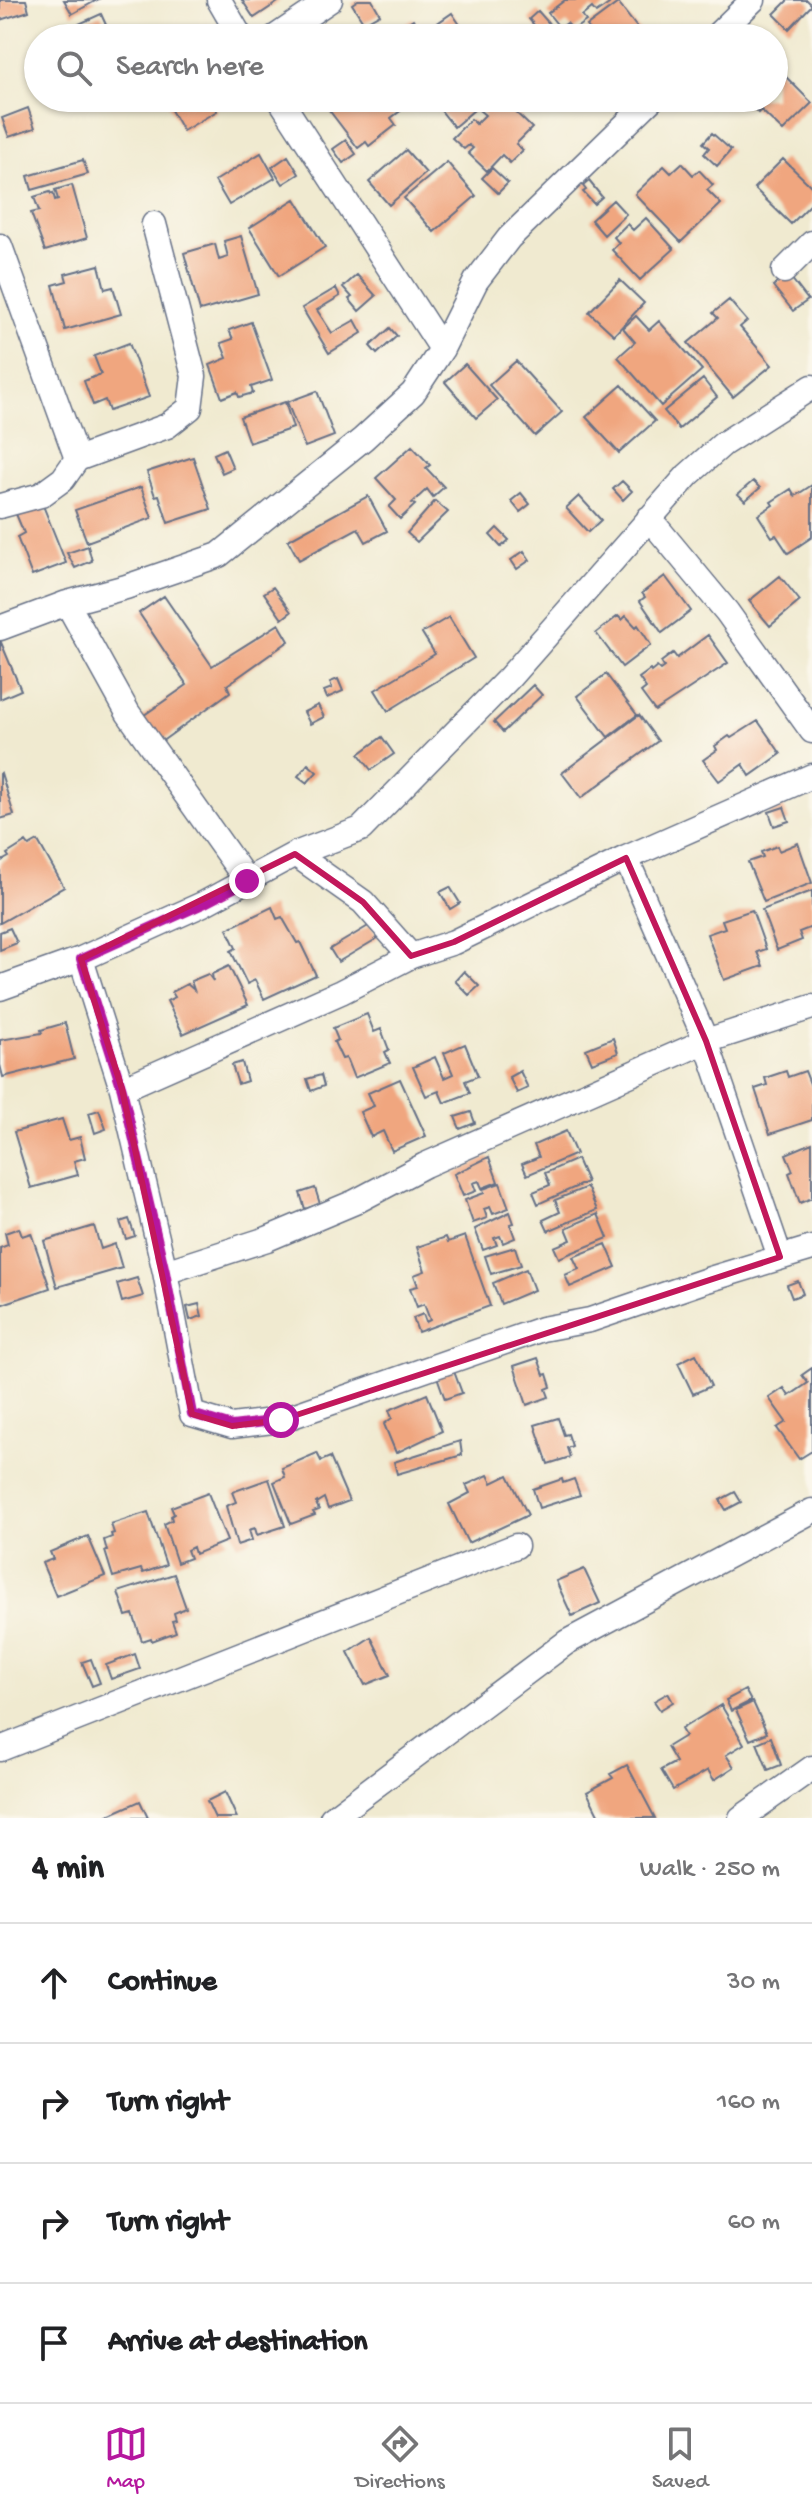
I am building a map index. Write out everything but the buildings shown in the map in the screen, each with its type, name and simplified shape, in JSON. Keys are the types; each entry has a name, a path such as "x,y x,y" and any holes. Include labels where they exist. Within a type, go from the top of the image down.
{"street":[{"path":"219,0 233,24"},
{"path":"295,24 330,0"},
{"path":"728,24 753,0"},
{"path":"288,112 442,349"},
{"path":"0,628 67,603 126,587 219,555 363,439 413,393 442,349 476,281 509,238 639,112"},
{"path":"0,506 41,495 63,479 77,459 167,426 190,408 194,376 154,224"},
{"path":"784,271 812,243"},
{"path":"0,246 77,459"},
{"path":"0,988 81,959 203,904 295,854 361,829 509,678 688,475 723,444 812,387"},
{"path":"649,518 727,612 812,731"},
{"path":"67,603 128,713 247,881"},
{"path":"122,1089 341,992 411,956 454,942 626,858 812,776"},
{"path":"295,854 363,902 411,956"},
{"path":"626,858 706,1041 780,1257"},
{"path":"81,959 122,1089 165,1272 192,1414 232,1426 281,1420 542,1329 590,1320 812,1248"},
{"path":"165,1272 267,1239 355,1202 425,1165 706,1041 812,1007"},
{"path":"332,1818 567,1642 812,1511"},
{"path":"0,1749 516,1546"},
{"path":"741,1818 812,1768"}],"highlighted area":[{"path":"295,854 363,902 411,956 454,942 626,858 706,1041 780,1257 281,1420 232,1426 192,1414 122,1089 81,959"}],"route":[{"path":"247,881 81,959 122,1089 165,1272 192,1414 232,1426 281,1420"}]}
